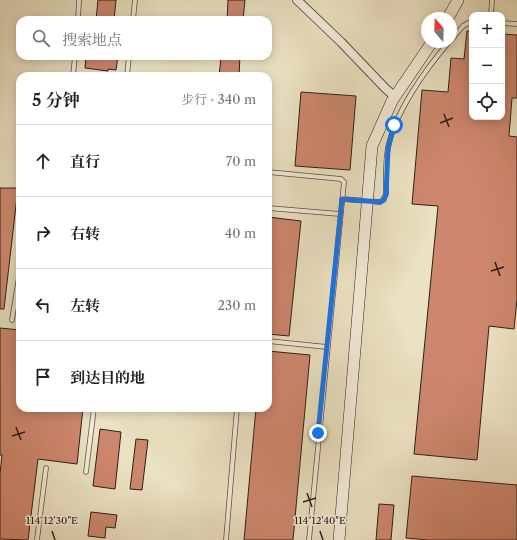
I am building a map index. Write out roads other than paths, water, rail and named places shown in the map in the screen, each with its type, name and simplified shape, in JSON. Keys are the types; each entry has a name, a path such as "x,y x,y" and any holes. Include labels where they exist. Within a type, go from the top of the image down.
{"street":[{"path":"297,0 341,42 384,88 395,96"},
{"path":"451,12 458,0"},
{"path":"339,540 372,146 377,132 395,96 428,48"}],"lane":[{"path":"78,16 79,0"},
{"path":"133,16 135,0"},
{"path":"491,12 492,0"},
{"path":"457,33 463,26 469,23"},
{"path":"505,23 517,24"},
{"path":"342,199 380,202 384,200 386,194 388,148 394,125 401,110 445,48"},
{"path":"73,72 74,60"},
{"path":"127,72 129,60"},
{"path":"272,172 341,179 344,182 327,347 310,540"},
{"path":"272,208 340,214"},
{"path":"12,320 16,296"},
{"path":"272,341 327,347"},
{"path":"86,472 94,412"},
{"path":"226,540 237,412"},
{"path":"37,540 46,468"}]}
